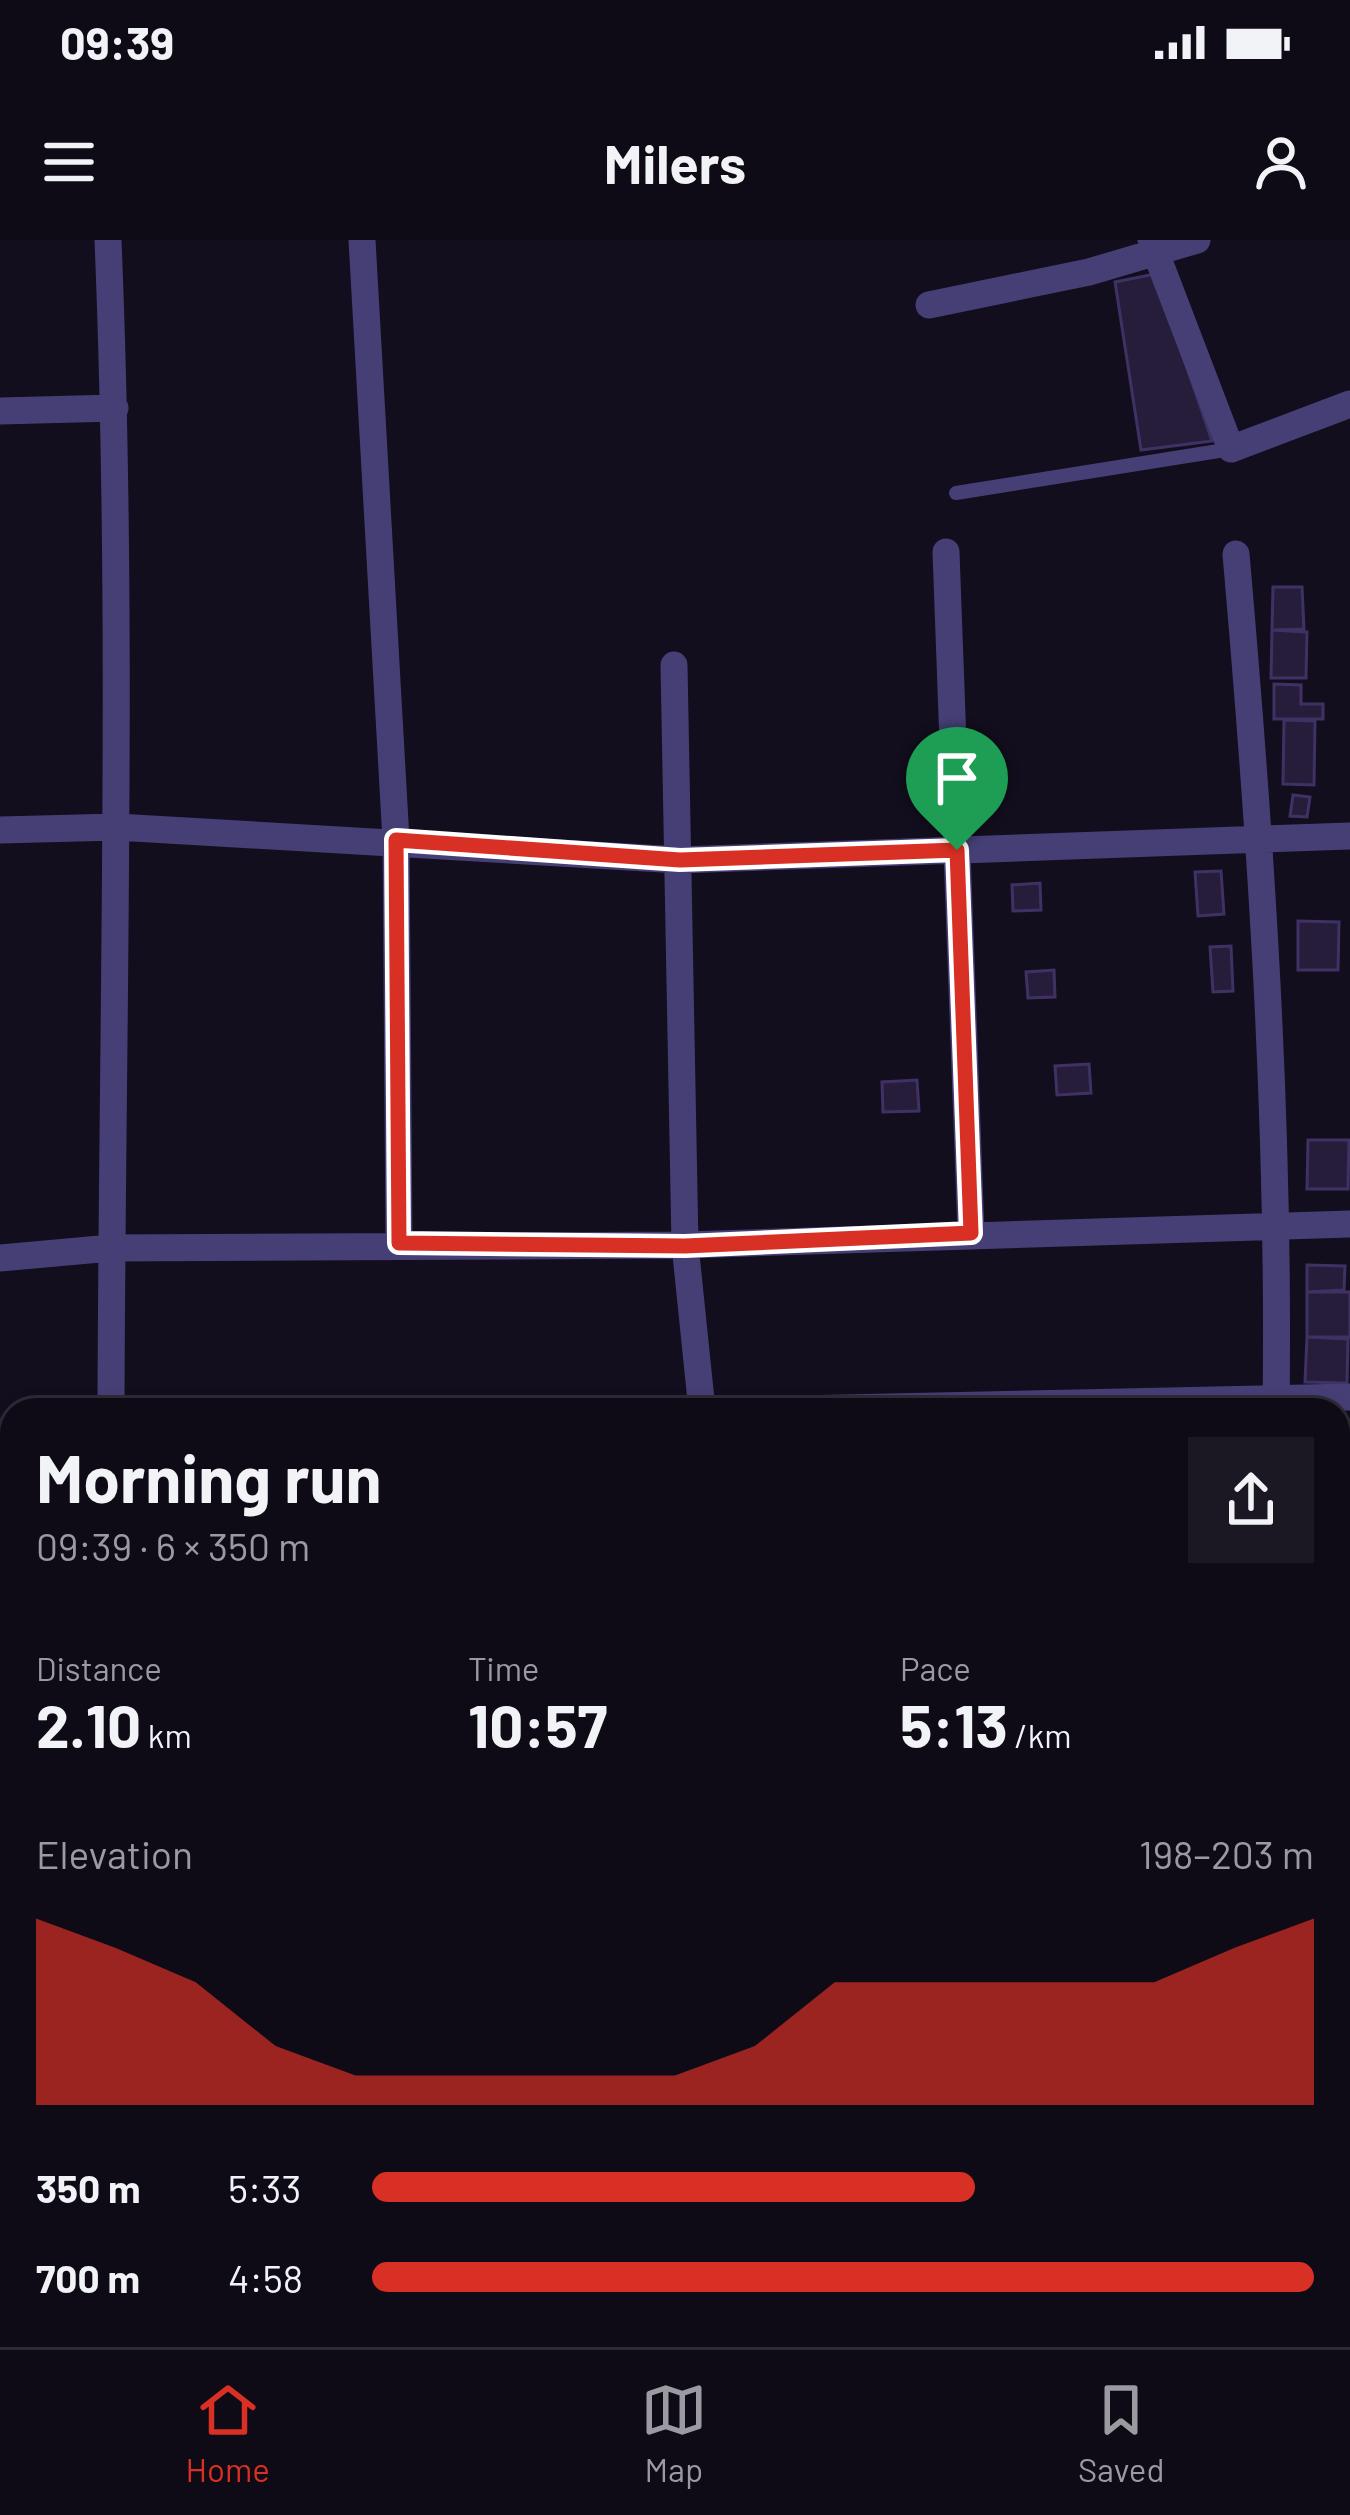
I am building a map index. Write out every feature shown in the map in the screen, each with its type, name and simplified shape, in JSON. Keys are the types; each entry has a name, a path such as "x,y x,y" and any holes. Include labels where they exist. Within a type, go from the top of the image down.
{"street":[{"path":"108,240 115,408 117,827 111,1398"},
{"path":"362,240 396,840 399,1243"},
{"path":"929,305 1197,240"},
{"path":"1153,247 1231,449 1350,404"},
{"path":"0,411 115,408"},
{"path":"946,552 971,1233"},
{"path":"1236,554 1262,839 1280,1226 1276,1398"},
{"path":"674,664 685,1246 701,1398"},
{"path":"0,830 117,827 680,860 1350,836"},
{"path":"0,1258 111,1248 399,1243 685,1246 1350,1223"}],"lane":[{"path":"956,494 1231,449"}],"building":[{"path":"1155,274 1212,441 1141,450 1115,282"},
{"path":"1273,587 1302,587 1304,629 1272,630"},
{"path":"1272,630 1307,632 1306,678 1271,678"},
{"path":"1274,684 1301,685 1301,704 1323,704 1323,719 1274,719"},
{"path":"1284,720 1315,721 1314,785 1283,784"},
{"path":"1293,795 1310,797 1307,817 1290,816"},
{"path":"1221,871 1224,914 1198,916 1195,872"},
{"path":"1040,883 1041,910 1013,911 1012,885"},
{"path":"1298,921 1339,922 1338,970 1298,970"},
{"path":"1231,946 1233,991 1213,992 1210,947"},
{"path":"1054,970 1055,997 1028,998 1026,972"},
{"path":"1089,1064 1091,1093 1057,1095 1055,1066"},
{"path":"917,1080 919,1111 883,1112 882,1082"},
{"path":"1308,1140 1349,1140 1348,1189 1307,1189"},
{"path":"1307,1265 1345,1266 1344,1290 1307,1292"},
{"path":"1307,1292 1350,1292 1350,1337 1307,1337"},
{"path":"1307,1337 1348,1339 1347,1383 1305,1382"}],"route":[{"path":"396,840 680,860 957,850 971,1233 685,1246 399,1243 396,840"}]}
